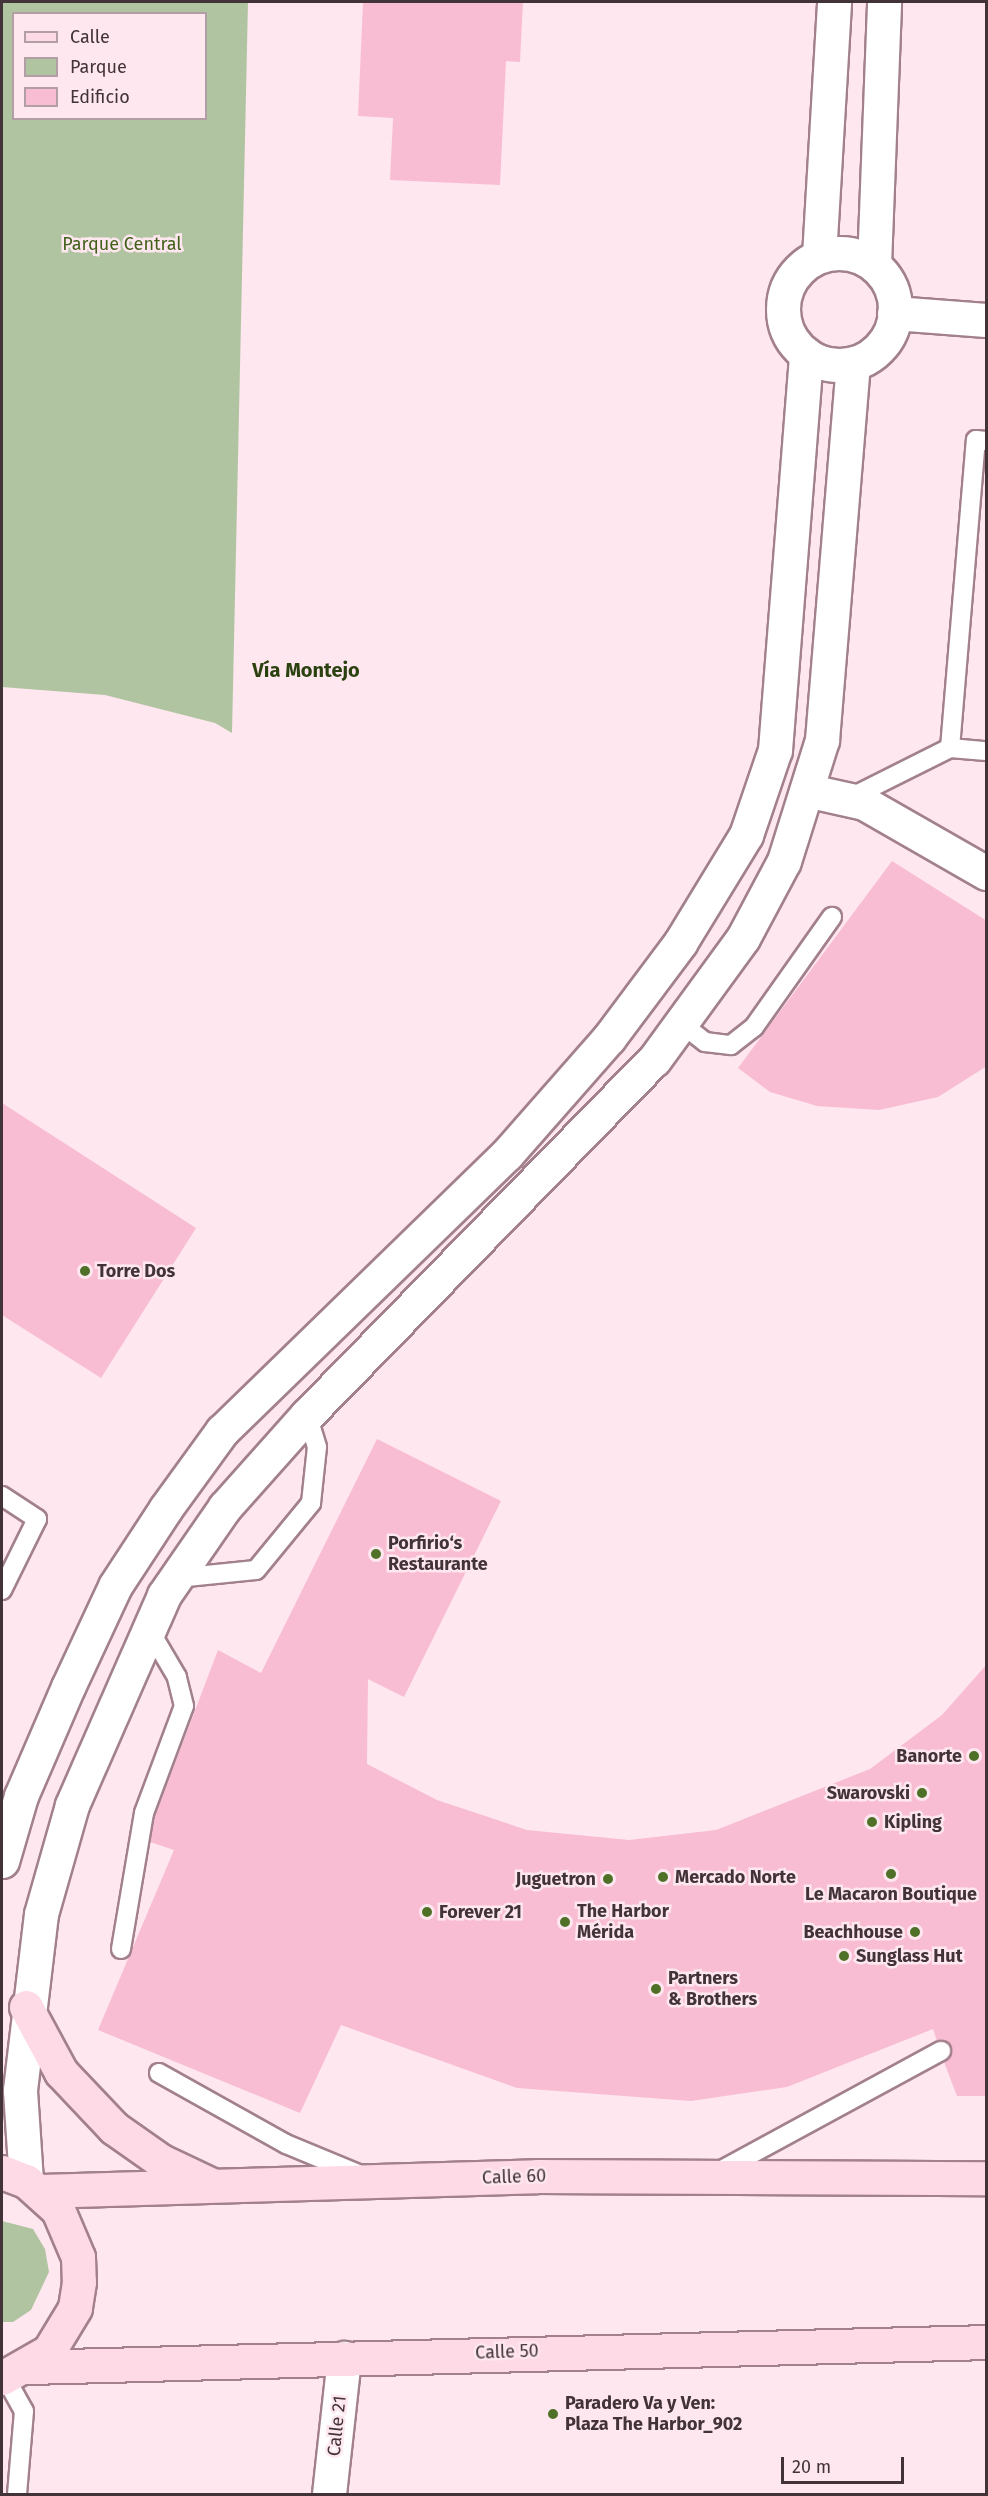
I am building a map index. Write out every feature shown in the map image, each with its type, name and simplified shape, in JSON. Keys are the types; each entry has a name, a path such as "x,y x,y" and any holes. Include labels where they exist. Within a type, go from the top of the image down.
{"main road":[{"path":"26,2007 61,2072 114,2128 161,2161 219,2188"},
{"name":"Calle 60","path":"23,2182 219,2188 379,2182 709,2177 987,2178"},
{"path":"12,2374 64,2331 80,2282 71,2232 23,2182"},
{"name":"Calle 50","path":"12,2374 344,2358 987,2342"}],"street":[{"path":"819,256 834,2"},
{"path":"874,265 884,2"},
{"path":"838,252 874,265 886,278 894,313 881,345 853,363 837,365 806,354 785,327 783,310 792,278 819,256 838,252"},
{"path":"894,313 987,320"},
{"path":"2,1861 21,1796 73,1676 115,1586 165,1508 222,1431 507,1154 609,1038 686,933 746,835 765,789 775,750 806,354"},
{"path":"23,2182 20,2123 26,2007 40,1914 72,1805 148,1628 177,1578 225,1507 390,1325 526,1194 654,1060 743,938 784,861 810,791 831,661 853,363"},
{"path":"810,791 848,800 891,817 987,873"},
{"name":"Calle 21","path":"329,2494 344,2358"}],"lane":[{"path":"950,748 976,440 987,441"},
{"path":"848,800 950,748 987,751"},
{"path":"682,1024 705,1042 731,1045 754,1027 832,917"},
{"path":"177,1578 256,1570 311,1503 317,1447 307,1415"},
{"path":"2,1496 37,1519 2,1590"},
{"path":"121,1949 144,1813 184,1706 177,1677 148,1628"},
{"path":"709,2177 941,2051"},
{"path":"159,2073 286,2144 379,2182"},
{"path":"12,2374 24,2411 17,2494"}],"green space":[{"name":"Parque Central","path":"2,2 248,2 232,733 215,723 105,695 2,687"},
{"path":"2,2221 33,2229 45,2249 49,2272 31,2310 13,2322 2,2322"}],"building":[{"path":"363,2 523,2 520,62 506,61 500,185 390,180 393,118 358,116"},
{"path":"892,861 987,921 987,1066 938,1097 879,1110 817,1106 770,1092 738,1068"},
{"name":"Torre Dos","path":"2,1103 196,1228 101,1378 2,1315"},
{"name":"The Harbor Mérida","path":"377,1439 501,1501 404,1697 368,1679 367,1764 437,1800 527,1830 629,1840 716,1830 870,1769 942,1715 987,1664 987,2096 957,2096 944,2062 951,2046 937,2041 933,2029 787,2087 691,2101 517,2088 341,2025 300,2113 98,2030 174,1850 150,1842 155,1816 218,1650 261,1673"}],"place":[{"name":"Torre Dos","path":"85,1271"},
{"name":"Porfirio‘s Restaurante","path":"376,1554"},
{"name":"Banorte","path":"974,1756"},
{"name":"Swarovski","path":"922,1793"},
{"name":"Kipling","path":"872,1822"},
{"name":"Le Macaron Boutique","path":"891,1874"},
{"name":"Mercado Norte","path":"663,1877"},
{"name":"Juguetron","path":"608,1879"},
{"name":"Forever 21","path":"427,1912"},
{"name":"The Harbor Mérida","path":"565,1922"},
{"name":"Beachhouse","path":"915,1932"},
{"name":"Sunglass Hut","path":"844,1956"},
{"name":"Partners & Brothers","path":"656,1989"},
{"name":"Paradero Va y Ven: Plaza The Harbor_902","path":"553,2414"}],"district":[{"name":"Vía Montejo","path":"306,670"}]}
